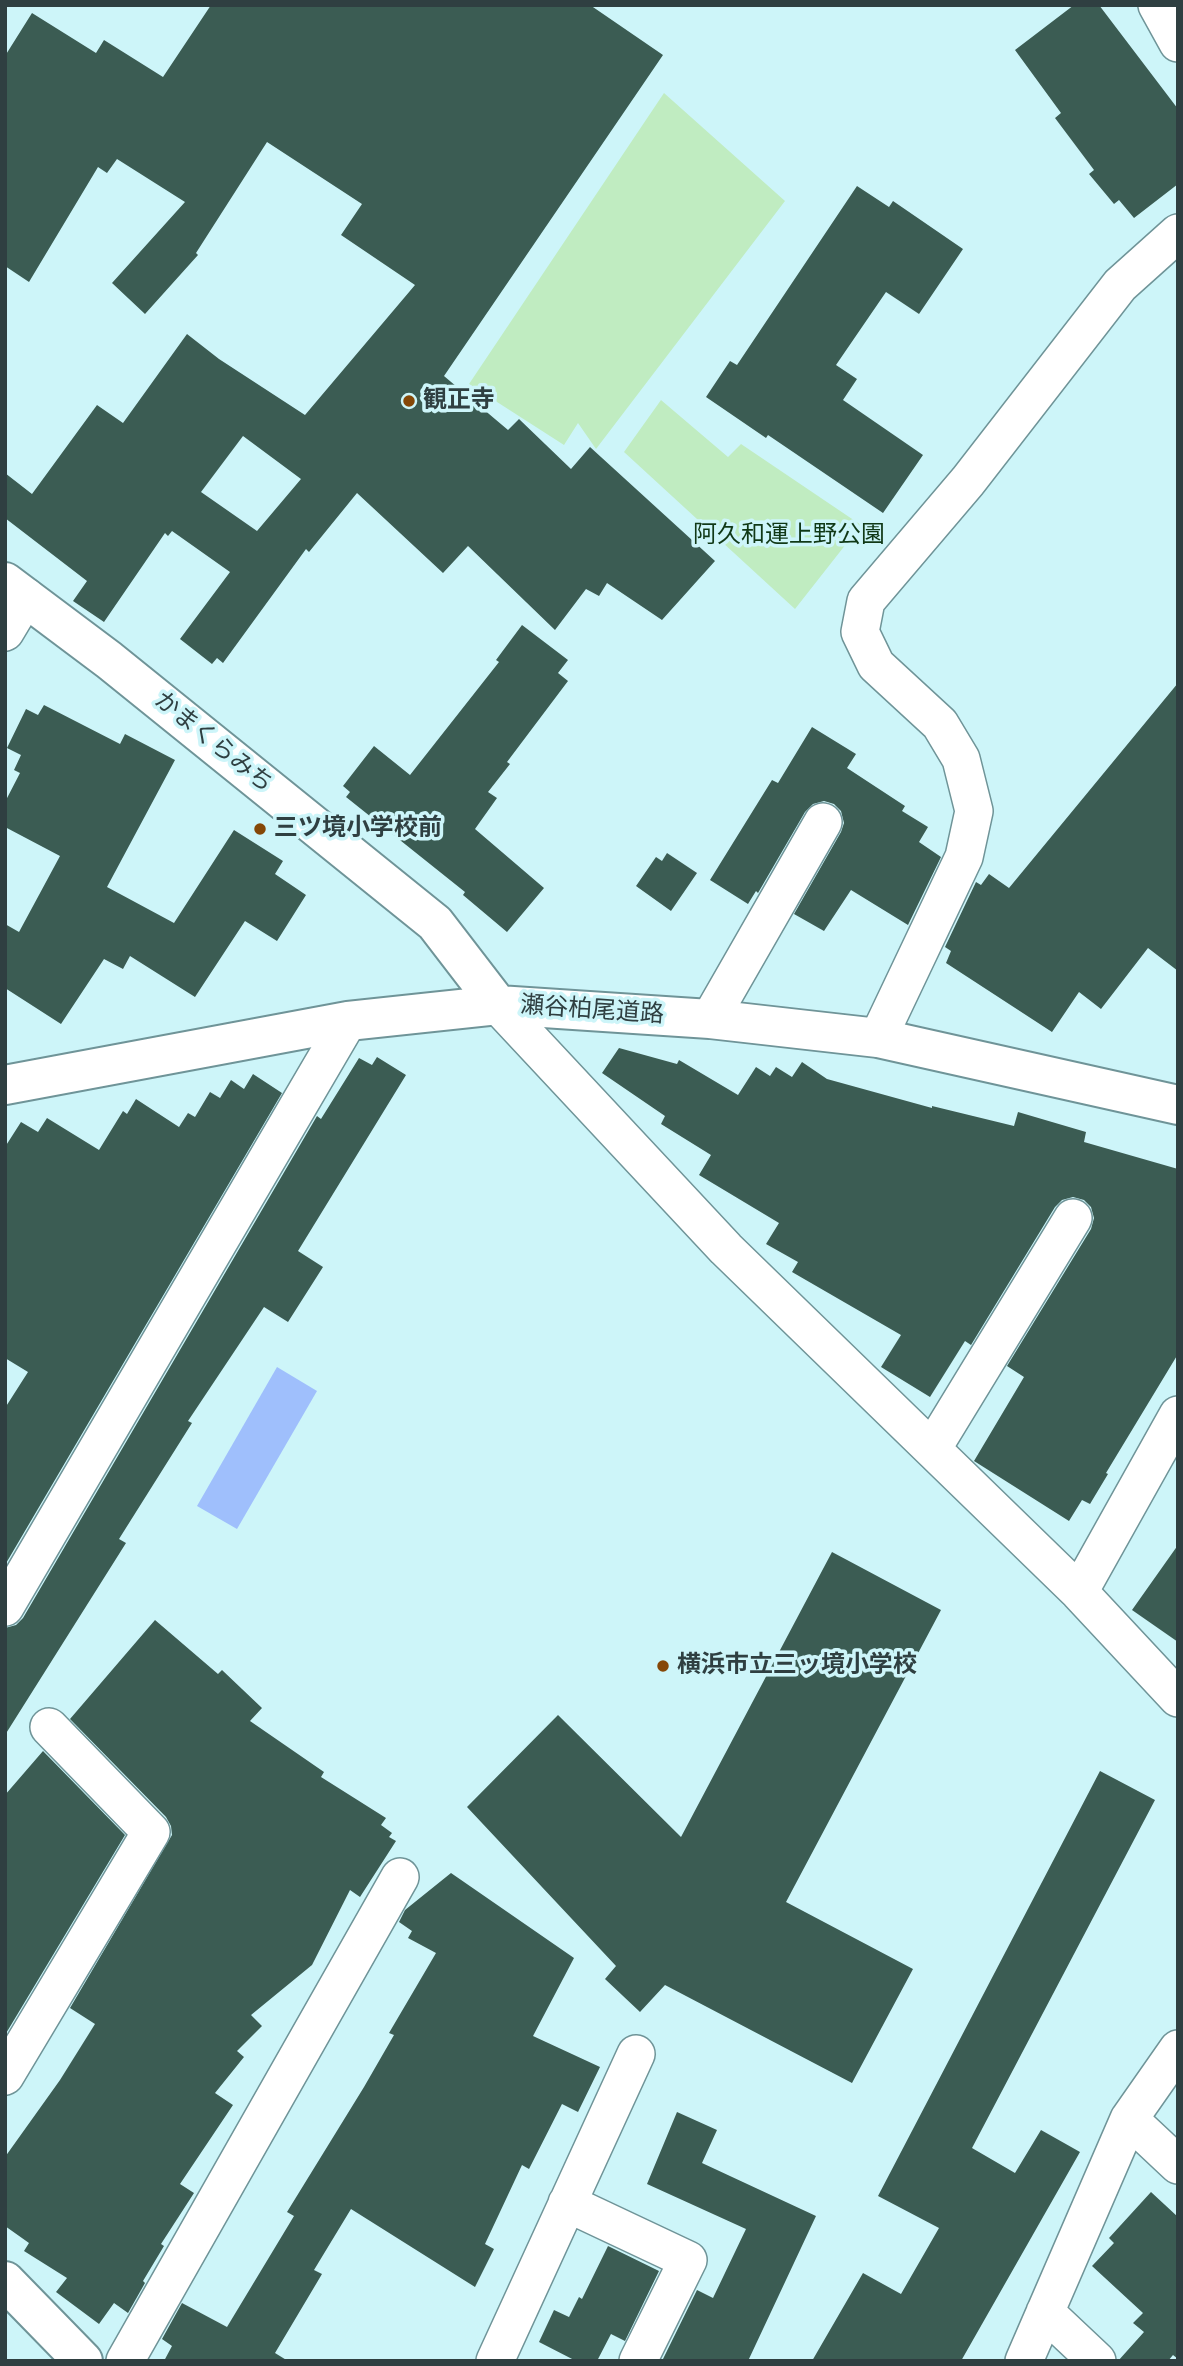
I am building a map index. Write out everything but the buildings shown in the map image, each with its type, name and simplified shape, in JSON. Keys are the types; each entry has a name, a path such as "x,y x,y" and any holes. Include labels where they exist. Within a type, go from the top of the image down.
{"main road":[{"name":"かまくらみち","path":"15,589 109,660 435,923 498,1005"},
{"name":"瀬谷柏尾道路","path":"5,1085 348,1021 498,1005 710,1019 878,1038 1178,1105"},
{"path":"10,2298 83,2361"}],"street":[{"path":"1157,5 1178,43"},
{"path":"878,1038 964,857 974,811 961,759 940,724 876,665 860,632 866,601 968,481 1120,285 1178,233"},
{"path":"5,632 15,589"},
{"path":"710,1019 823,822"},
{"path":"498,1005 726,1249 1079,1592 1178,1699"},
{"path":"5,1607 348,1021"},
{"path":"932,1449 1073,1218"},
{"path":"1079,1592 1178,1415"},
{"path":"5,2076 150,1832 49,1727"},
{"path":"125,2361 400,1877"},
{"path":"1024,2361 1129,2119 1178,2049"},
{"path":"495,2361 636,2054"},
{"path":"1129,2119 1178,2165"},
{"path":"567,2203 688,2260 638,2361"},
{"path":"1045,2312 1097,2361"}],"green space":[{"path":"664,93 785,201 596,449 578,423 564,445 469,384"},
{"name":"阿久和運上野公園","path":"661,400 728,457 741,444 861,525 795,609 624,452"}],"water":[{"path":"277,1367 317,1391 237,1529 197,1506"}],"place":[{"name":"観正寺","path":"409,401"},
{"name":"三ツ境小学校前","path":"260,829"},
{"name":"横浜市立三ッ境小学校","path":"663,1666"}]}
